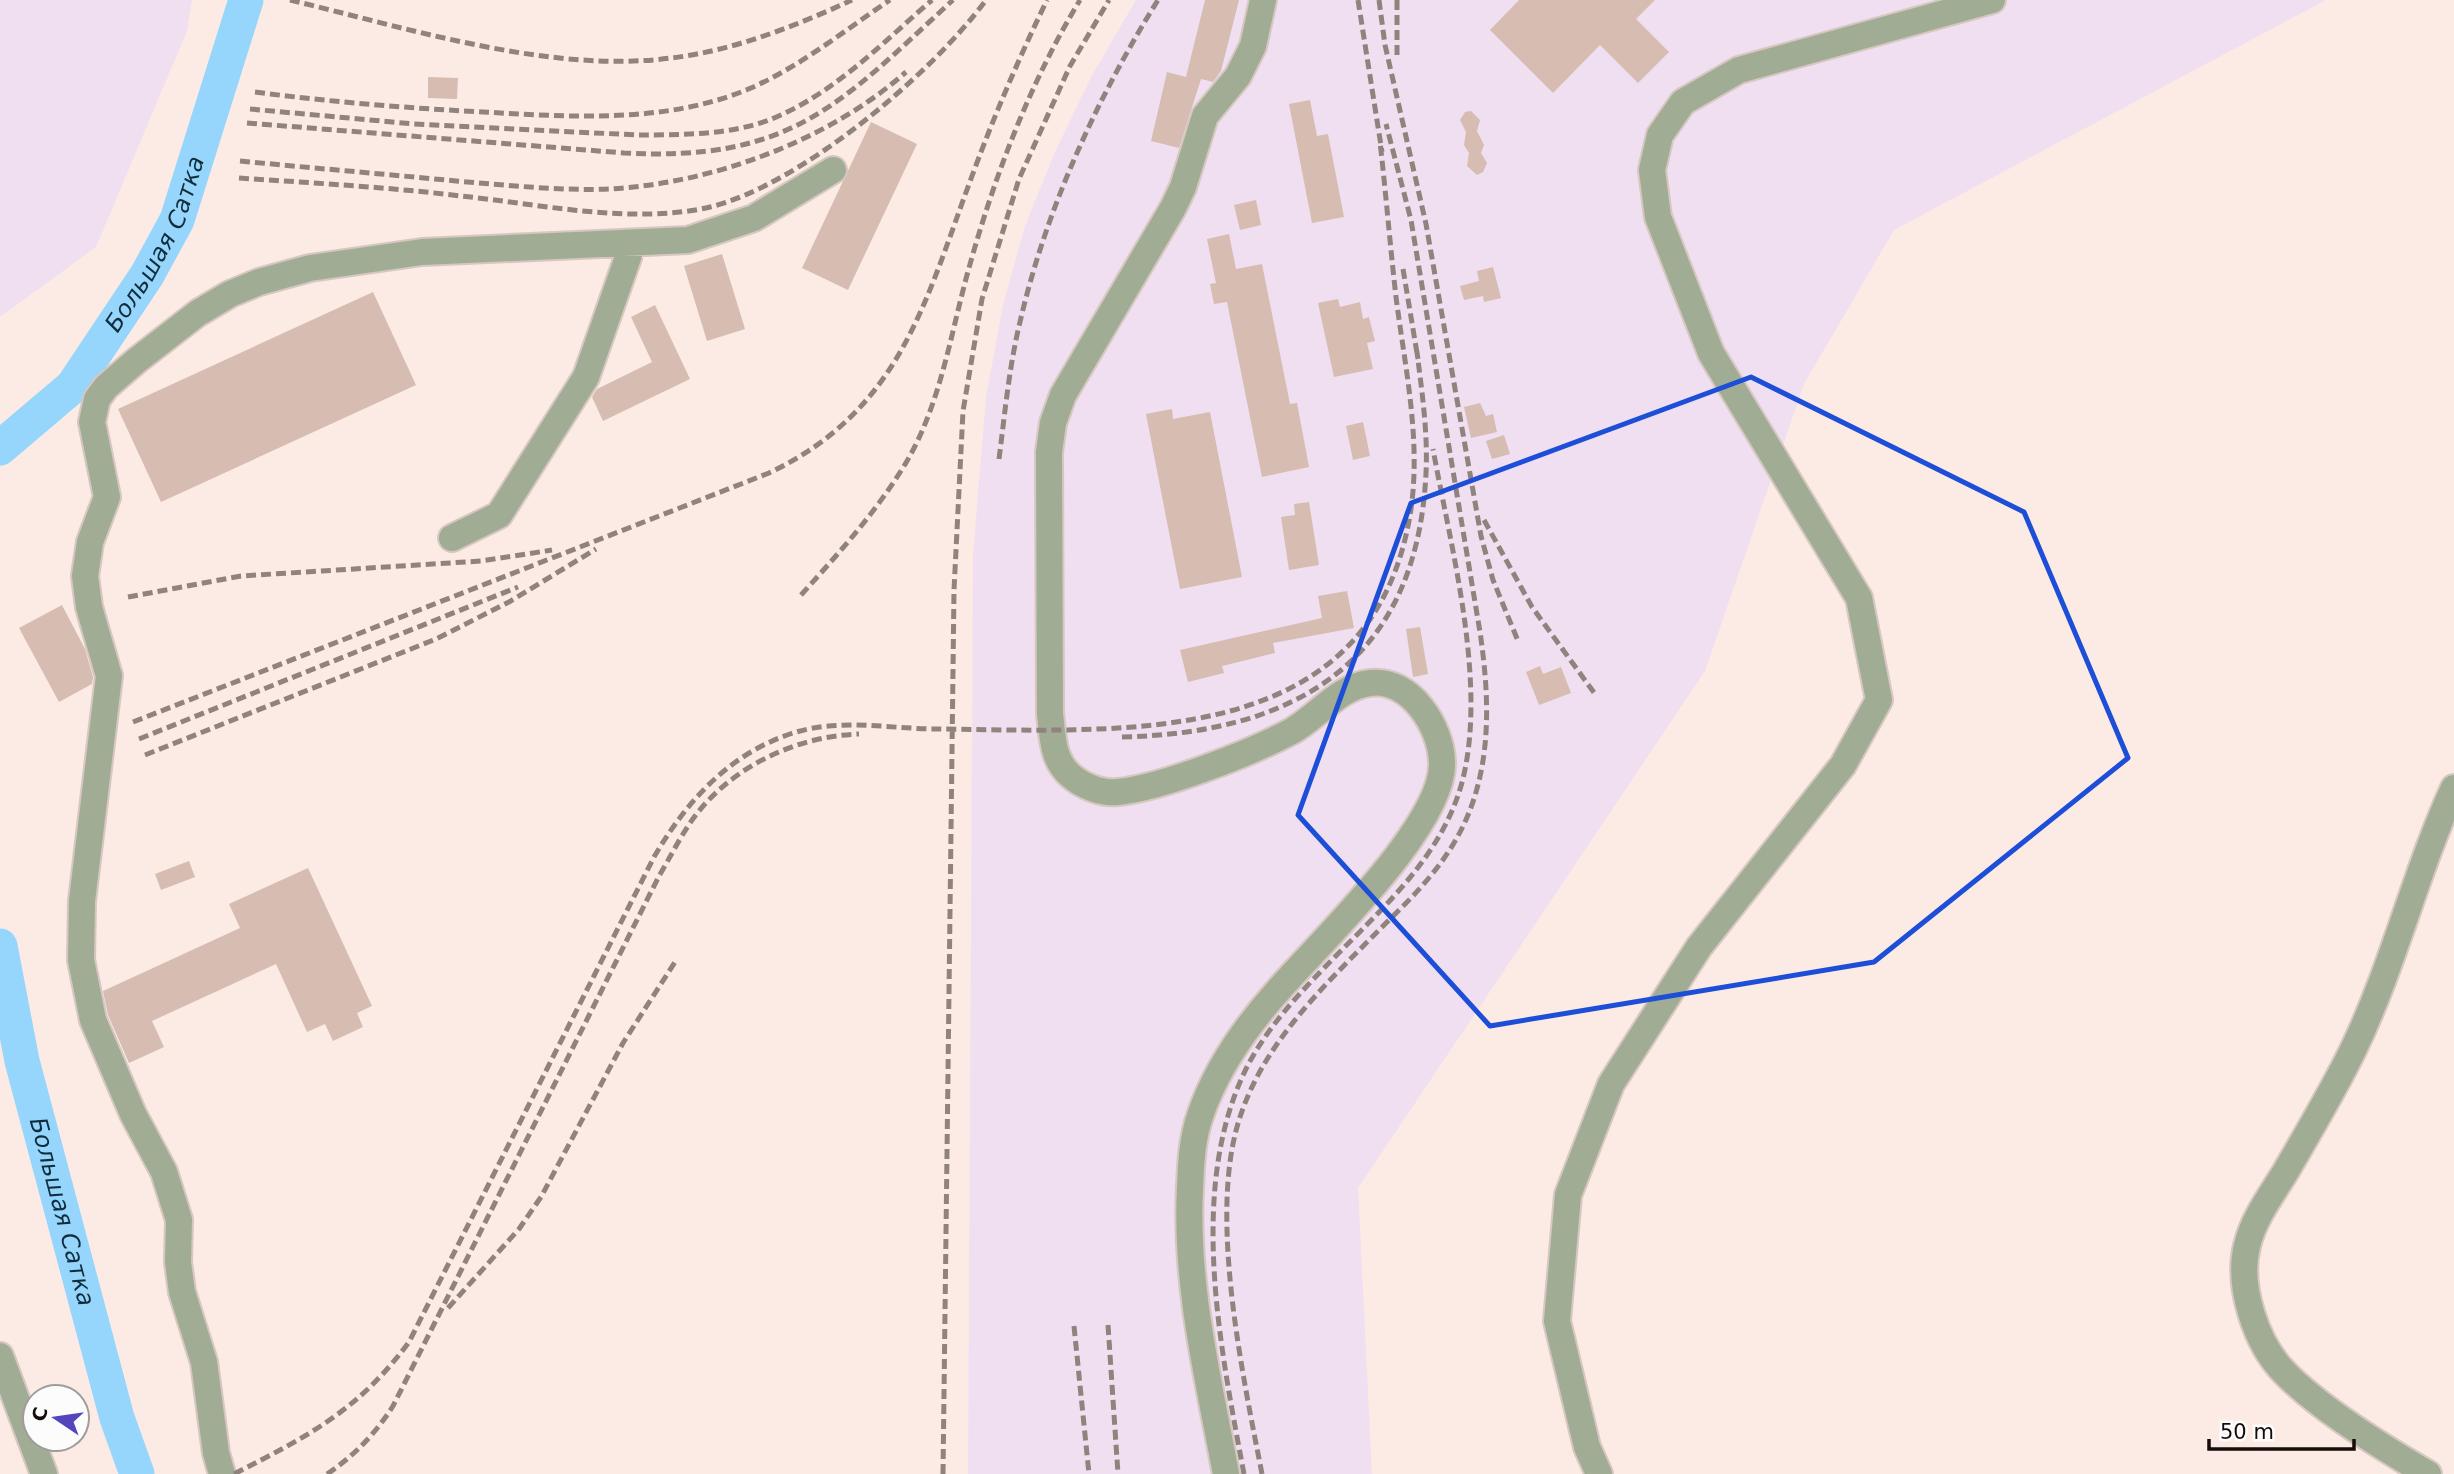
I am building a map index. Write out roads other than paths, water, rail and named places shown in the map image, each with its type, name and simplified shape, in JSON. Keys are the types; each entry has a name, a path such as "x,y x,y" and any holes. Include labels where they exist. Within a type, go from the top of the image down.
{"lane":[{"path":"1226,1474 1194,1303 1187,1245 1191,1164 1199,1118 1217,1077 1253,1021 1355,906 1427,813 1439,790 1441,750 1433,726 1418,704 1396,688 1369,683 1348,691 1290,732 1235,755 1140,787 1118,793 1100,791 1069,775 1054,752 1051,714 1049,464 1053,423 1063,396 1173,208 1205,116 1238,76 1250,53 1263,0"},
{"path":"1599,1474 1587,1447 1557,1321 1567,1195 1611,1084 1699,947 1843,765 1879,700 1858,598 1711,353 1691,303 1658,217 1652,170 1660,135 1683,103 1738,70 1992,0"},
{"path":"222,1474 216,1453 204,1362 182,1292 178,1262 179,1220 173,1198 164,1172 133,1114 98,1033 85,990 81,960 82,901 109,676 89,607 85,576 90,542 107,497 107,484 92,422 97,399 106,387 198,313 259,282 310,268 398,254 688,240 720,231 784,202 833,170"},
{"path":"452,538 499,514 586,377 633,243"},
{"path":"2428,1474 2313,1399 2283,1371 2253,1316 2244,1278 2247,1245 2259,1216 2353,1050 2389,963 2412,892 2454,788"},
{"path":"0,1356 44,1474"}],"waterway":[{"name":"Большая Сатка","path":"0,448 73,386 147,275 177,220 246,0"},
{"name":"Большая Сатка","path":"0,946 22,1061 117,1418 137,1474"}],"railway":[{"path":"290,0 479,46 577,60 625,61 671,58 717,50 786,28 852,0"},
{"path":"255,92 426,109 517,114 585,116 653,113 719,100 751,88 805,58 890,0"},
{"path":"250,109 414,124 637,135 738,129 769,120 814,97 855,67 932,0"},
{"path":"247,123 624,153 681,153 730,148 771,136 808,119 843,97 953,0"},
{"path":"239,178 406,190 618,214 681,212 710,207 745,195 783,176 861,123 932,61 986,0"},
{"path":"133,722 769,473 814,447 850,418 879,385 902,348 922,309 998,109 1047,0"},
{"path":"801,595 871,514 896,479 918,439 936,394 977,239 1001,168 1044,65 1080,0"},
{"path":"943,1474 954,590 963,411 982,299 1019,179 1070,66 1109,0"},
{"path":"999,459 1016,339 1044,238 1094,115 1158,0"},
{"path":"1358,0 1382,152"},
{"path":"1379,0 1385,45 1426,224 1481,536 1493,580 1518,641"},
{"path":"1397,0 1397,60"},
{"path":"240,161 552,188 610,189 649,185 728,168 805,138 875,97 906,72"},
{"path":"1262,1474 1239,1347 1228,1254 1227,1208 1230,1166 1237,1127 1248,1097 1278,1042 1318,993 1421,887 1443,860 1468,815 1476,793 1485,748 1486,701 1480,632 1411,220 1386,124"},
{"path":"234,1474 330,1420 371,1386 409,1342 654,857 695,799 728,768 768,743 790,734 825,726 1081,730 1156,725 1228,712 1292,687 1347,647 1387,589 1411,509 1414,482 1411,403 1396,297 1380,142"},
{"path":"1403,269 1418,359"},
{"path":"1122,737 1185,732 1242,720 1293,701 1336,674 1372,638 1399,593 1418,538 1426,458 1417,352"},
{"path":"1244,1474 1218,1320 1214,1266 1213,1212 1218,1160 1230,1110 1249,1063 1274,1024 1405,884 1438,838 1461,786 1469,747 1471,706 1464,618 1433,449"},
{"path":"1484,520 1532,607 1595,694"},
{"path":"145,755 436,639 509,602 596,549"},
{"path":"128,597 241,576 481,561 552,550"},
{"path":"139,739 518,587"},
{"path":"327,1474 364,1443 393,1406 659,876 695,816 728,782 768,757 813,741 859,734"},
{"path":"448,1308 519,1229 541,1197 623,1043 675,962"},
{"path":"1108,1325 1118,1474"},
{"path":"1074,1326 1089,1474"}]}
